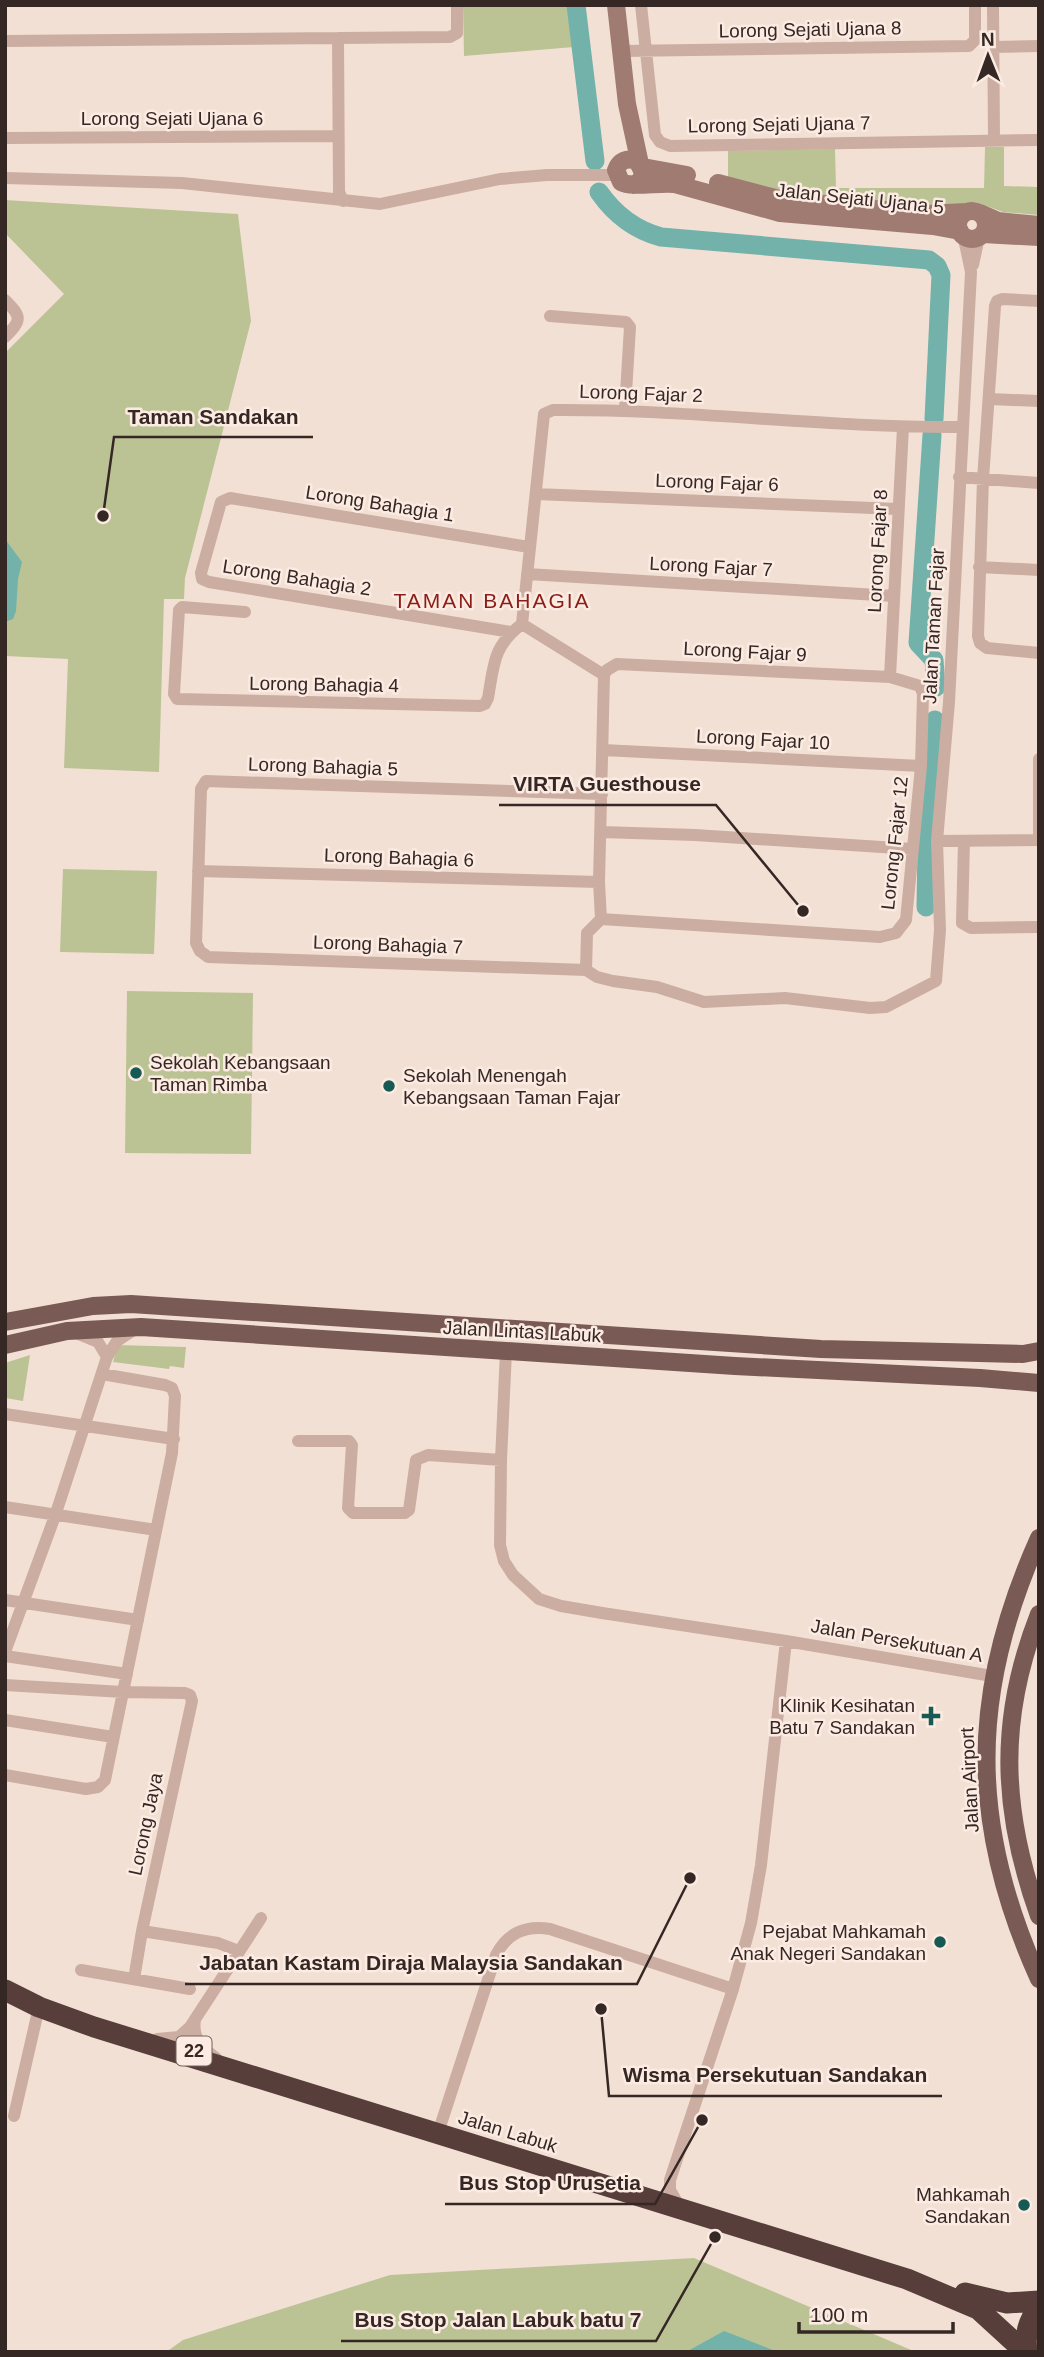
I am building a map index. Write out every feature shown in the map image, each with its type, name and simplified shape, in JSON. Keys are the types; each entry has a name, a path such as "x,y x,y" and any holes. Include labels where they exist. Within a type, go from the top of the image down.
{"highway":[{"name":"Jalan Labuk","path":"5,1983 43,2001 157,2039 907,2279 978,2308 1026,2352"},
{"name":"Jalan Labuk","path":"5,1990 39,2007 94,2027 677,2202 981,2298 1007,2303 1039,2301"},
{"name":"22","path":"1026,2352 1025,2335 1032,2316 1039,2308"}],"main road":[{"name":"Jalan Lintas Labuk","path":"5,1322 93,1306 131,1304 821,1349 1023,1354 1039,1351"},
{"name":"Jalan Lintas Labuk","path":"5,1345 67,1331 141,1326 829,1372 1039,1383"},
{"name":"Jalan Airport","path":"1039,1538 1016,1599 992,1676 986,1751 994,1844 1005,1893 1039,1979"},
{"name":"Jalan Airport","path":"1039,1614 1021,1661 1015,1688 1009,1766 1017,1838 1039,1916"}],"street":[{"path":"5,41 456,36 457,5"},
{"path":"617,5 627,104 643,176 634,185 621,182 617,171 624,141 627,104"},
{"name":"Lorong Sejati Ujana 7","path":"641,5 656,135 660,142 670,146 1039,139"},
{"name":"Lorong Sejati Ujana 8","path":"622,51 973,45 975,5"},
{"path":"993,5 994,140"},
{"path":"338,38 339,192 343,201"},
{"path":"993,47 1039,47"},
{"name":"Lorong Sejati Ujana 6","path":"5,138 338,136"},
{"path":"5,178 182,183 364,204 395,202 500,179 617,171 628,159 641,165"},
{"name":"Jalan Sejati Ujana 5","path":"641,165 783,200 925,214 974,213 998,221 1039,225"},
{"path":"309,198 324,192 339,179"},
{"path":"339,179 345,191 364,204"},
{"name":"Jalan Sejati Ujana 5","path":"634,185 661,182 675,184 760,208 798,215 933,226 971,234 1039,237"},
{"path":"974,213 986,225 971,234 960,218 974,213"},
{"name":"Jalan Taman Fajar","path":"936,981 940,930 937,841 949,702 971,234"},
{"path":"1039,302 1002,299 997,301 983,479 978,636 980,643 986,648 1039,653"},
{"path":"5,300 18,318 17,326 5,337"},
{"path":"550,316 626,322 630,327 625,410"},
{"path":"990,398 1039,401"},
{"name":"Lorong Fajar 2","path":"522,624 544,414 553,410 625,410 903,427 962,427"},
{"name":"Lorong Fajar 8","path":"890,677 903,427"},
{"path":"959,477 1039,482"},
{"name":"Lorong Fajar 6","path":"536,494 897,509"},
{"name":"Lorong Bahagia 1","path":"225,499 529,547"},
{"name":"Lorong Bahagia 2","path":"225,499 221,502 201,573 202,579 511,632"},
{"path":"979,567 1039,570"},
{"name":"Lorong Fajar 7","path":"527,574 894,596"},
{"name":"Lorong Bahagia 4","path":"245,612 182,607 174,694 177,699 480,706 485,704 488,698 496,652 511,632"},
{"path":"511,632 522,624 604,675 599,882 601,919 587,933 586,970"},
{"name":"Lorong Fajar 9","path":"604,675 617,664 890,677"},
{"path":"890,677 920,686 923,701 949,702"},
{"name":"Lorong Fajar 12","path":"601,919 880,937 896,933 906,920 921,766 923,701"},
{"name":"Lorong Fajar 10","path":"603,750 921,766"},
{"path":"937,841 1039,839 1039,759"},
{"name":"Lorong Bahagia 5","path":"195,943 201,789 206,781 602,794"},
{"path":"601,832 695,835 912,849"},
{"path":"964,841 962,923 971,928 1039,927"},
{"name":"Lorong Bahagia 6","path":"198,871 599,882"},
{"name":"Lorong Bahagia 7","path":"195,943 208,957 586,970 597,977 657,987 704,1002 744,998 791,999 870,1008 886,1007 936,981"},
{"path":"127,1674 5,1654 86,1427 107,1357 117,1341 141,1326"},
{"path":"67,1331 98,1342 107,1357"},
{"path":"506,1351 499,1531 503,1561 513,1575 539,1599 562,1606 786,1641"},
{"path":"5,1774 86,1789 98,1787 105,1780 174,1439 175,1396 172,1388 165,1385 102,1374"},
{"path":"5,1413 174,1439"},
{"path":"298,1441 349,1441 352,1445 348,1508 353,1513 405,1513 409,1510 416,1460 420,1457 428,1455 501,1460"},
{"path":"5,1507 156,1530"},
{"path":"5,1601 138,1620"},
{"name":"Jalan Persekutuan A","path":"677,2202 670,2190 670,2180 733,1989 751,1923 761,1865 786,1641 992,1676"},
{"path":"5,1685 122,1692"},
{"name":"Lorong Jaya","path":"122,1692 185,1693 190,1695 192,1701 142,1931"},
{"path":"5,1720 113,1737"},
{"path":"157,2039 179,2037 195,2019 261,1918"},
{"path":"439,2131 496,1955 508,1938 517,1932 537,1927 550,1929 733,1989"},
{"path":"134,1979 142,1931 218,1943 239,1951"},
{"path":"81,1970 190,1989"},
{"path":"13,2116 39,2007"},
{"path":"195,2019 194,2032 197,2039 205,2051 216,2058"}],"green space":[{"path":"463,5 570,5 574,47 464,56"},
{"path":"985,147 1004,147 1004,186 1039,187 1039,215 1003,212 976,202 949,208 776,191 728,177 728,151 835,149 836,188 984,188"},
{"path":"5,200 238,214 251,321 185,578 184,599 164,599 159,772 64,768 68,659 5,656 5,353 64,294 5,233"},
{"path":"63,869 157,871 154,954 60,952"},
{"path":"127,991 253,993 251,1154 125,1153"},
{"path":"118,1345 186,1347 184,1368 170,1366 169,1369 113,1362"},
{"path":"30,1355 23,1401 5,1398 5,1363"},
{"path":"694,2258 916,2352 166,2352 183,2340 390,2275"}],"water":[{"path":"5,539 22,562 16,611 13,619 5,622"},
{"path":"724,2331 778,2352 686,2352"}],"waterway":[{"path":"576,5 595,161"},
{"path":"599,192 626,220 661,237 929,260 937,266 941,275 934,419"},
{"path":"932,435 918,643 934,660 936,687"},
{"path":"926,907 927,842 935,720"}],"place":[{"name":"Taman Sandakan","path":"103,516"},
{"name":"VIRTA Guesthouse","path":"803,911"},
{"name":"Sekolah Kebangsaan Taman Rimba","path":"136,1073"},
{"name":"Sekolah Menengah Kebangsaan Taman Fajar","path":"389,1086"},
{"name":"Klinik Kesihatan Batu 7 Sandakan","path":"931,1716"},
{"name":"Jabatan Kastam Diraja Malaysia Sandakan","path":"690,1878"},
{"name":"Pejabat Mahkamah Anak Negeri Sandakan","path":"940,1942"},
{"name":"Wisma Persekutuan Sandakan","path":"601,2009"},
{"name":"Bus Stop Urusetia","path":"702,2120"},
{"name":"Mahkamah Sandakan","path":"1024,2205"},
{"name":"Bus Stop Jalan Labuk batu 7","path":"715,2237"}],"district":[{"name":"TAMAN BAHAGIA","path":"492,601"}]}
